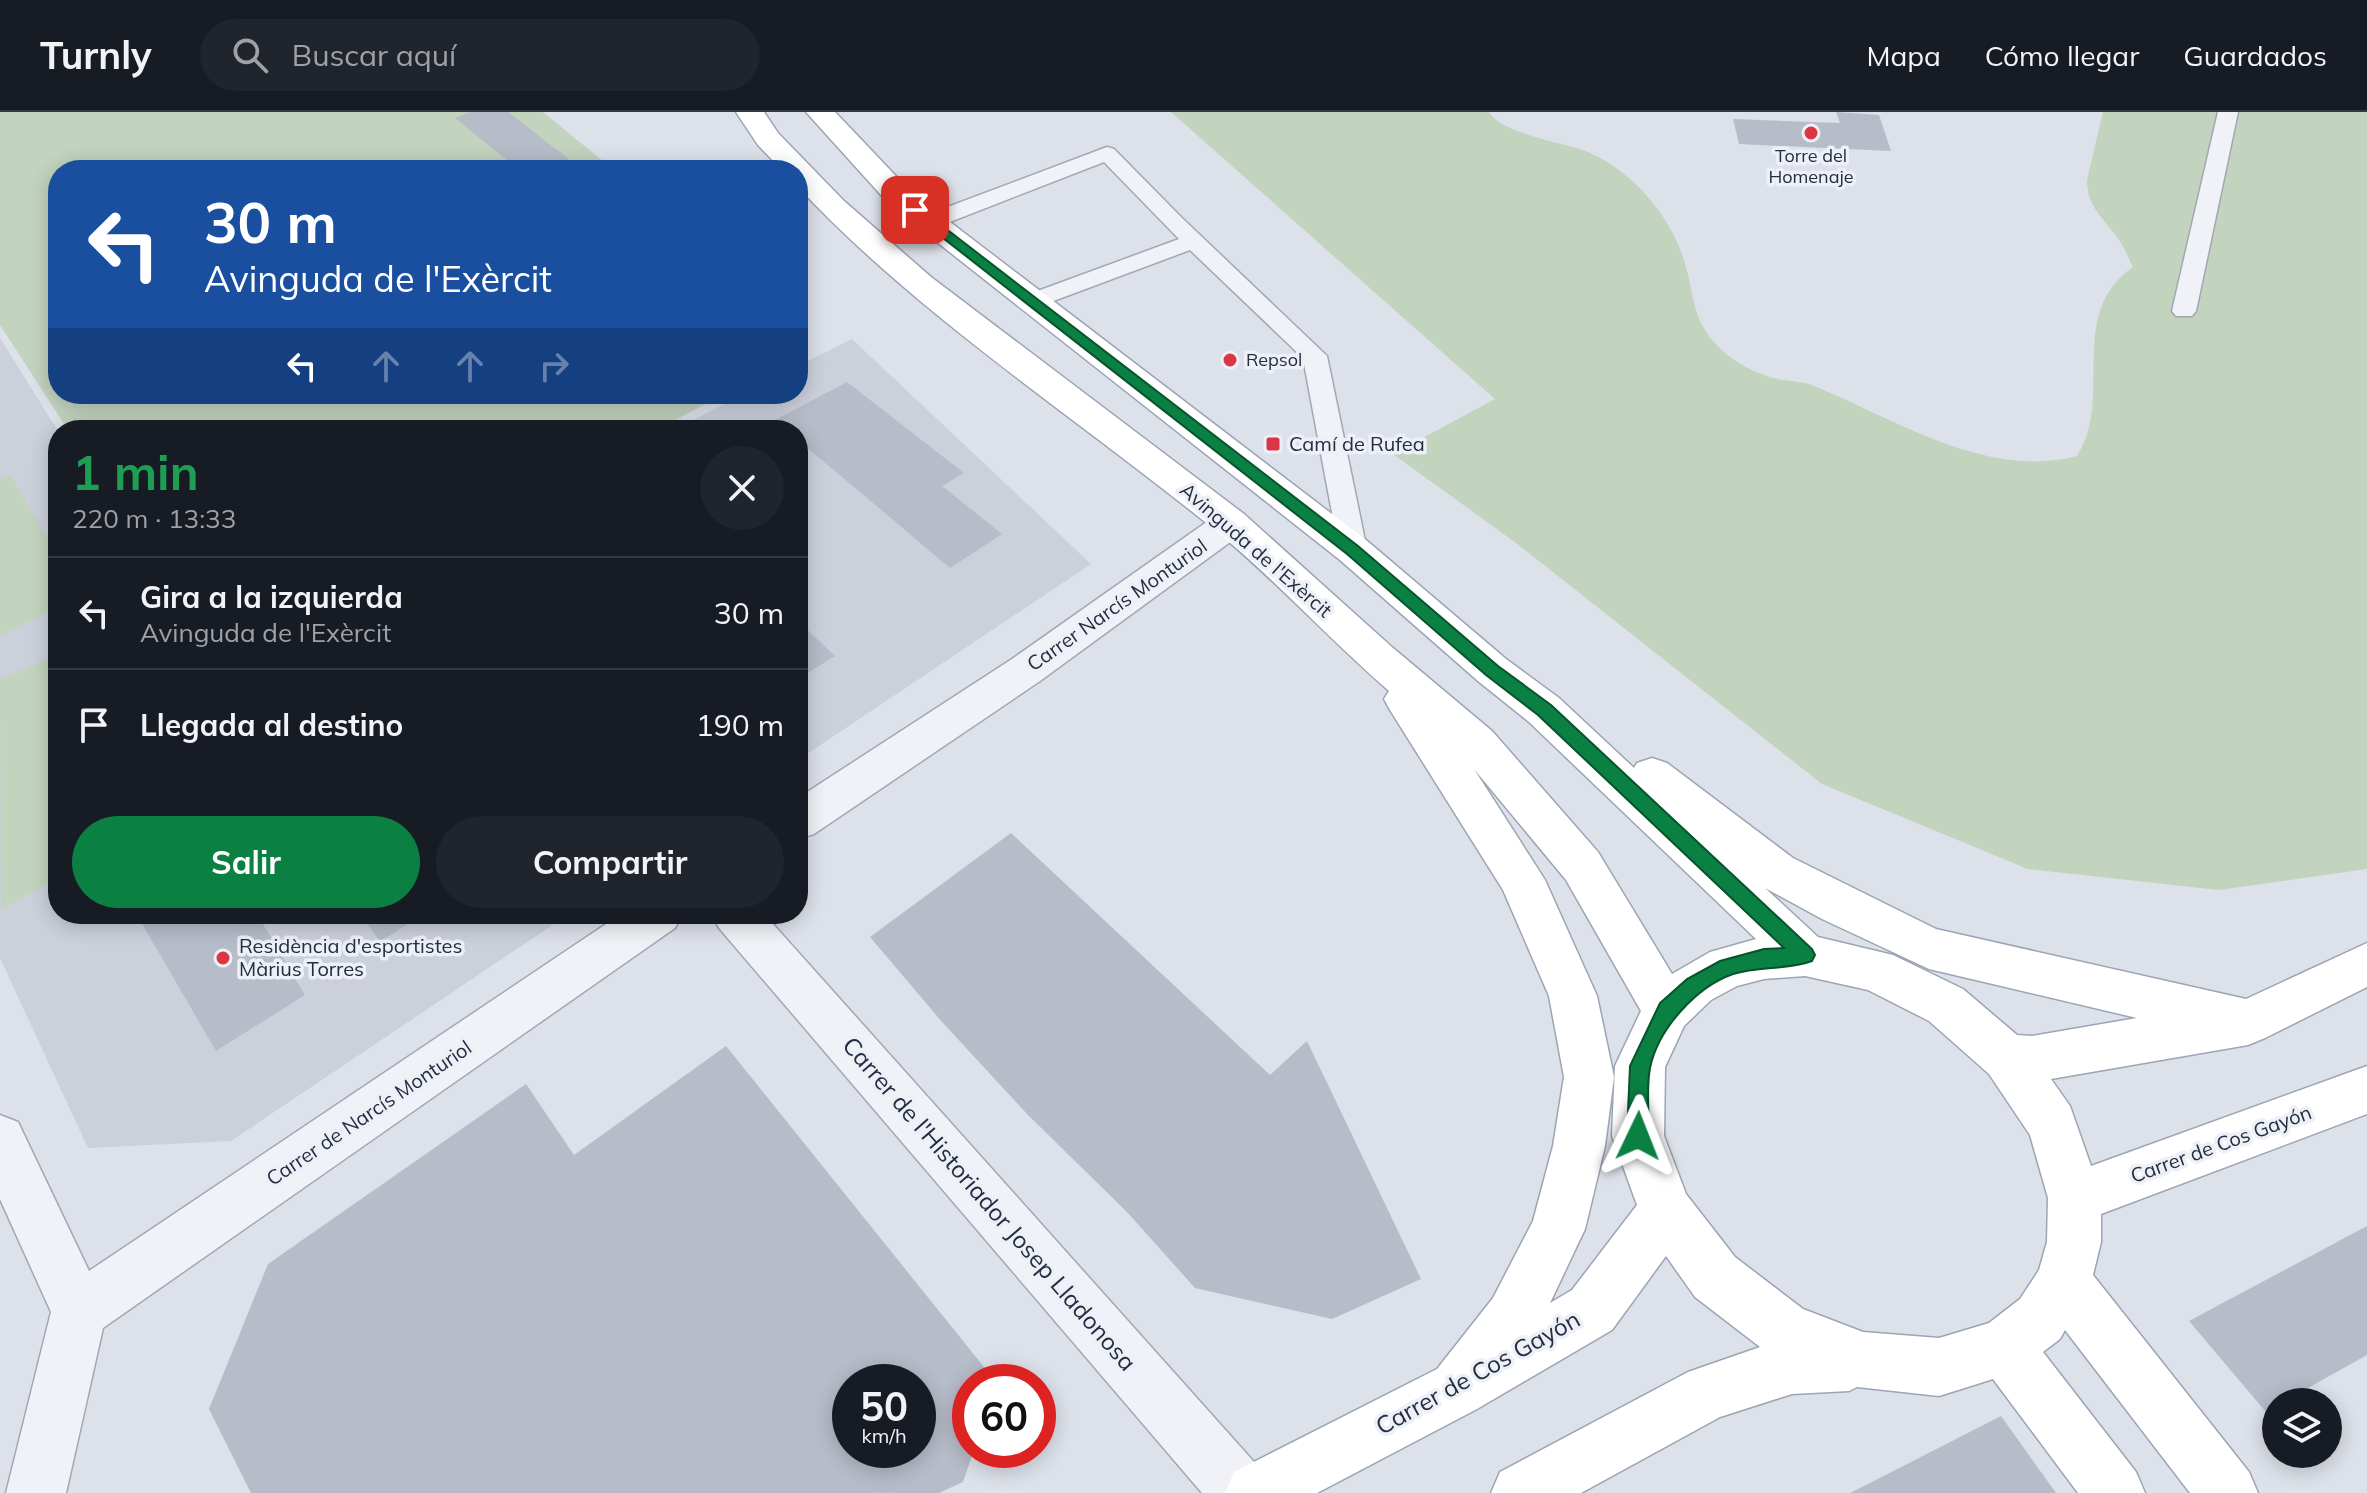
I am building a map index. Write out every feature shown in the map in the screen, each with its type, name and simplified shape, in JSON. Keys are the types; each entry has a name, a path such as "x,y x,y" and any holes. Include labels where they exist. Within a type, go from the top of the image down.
{"main road":[{"name":"Avinguda de l'Exèrcit","path":"750,112 768,139 788,160"},
{"path":"820,112 901,199 1353,550 1492,670 1544,710 1805,955"},
{"name":"Avinguda de l'Exèrcit","path":"808,181 920,284 1231,523 1379,659 1477,743 1582,866 1667,1010"},
{"path":"1379,659 1522,880 1573,996 1589,1077 1579,1146 1558,1229 1513,1318 1457,1389"},
{"path":"1544,710 1613,742 1777,872 1929,948 2248,1022"},
{"path":"1521,1493 1708,1392 1792,1365 1863,1361 1939,1367 2004,1347 2040,1319 2063,1282 2074,1242 2075,1198 2052,1124 2007,1058 1946,1005 1876,970 1805,955 1764,958 1727,967 1694,985 1667,1010 1640,1066 1638,1136 1666,1211 1715,1277 1784,1330 1863,1361"},
{"path":"2007,1058 2032,1059 2248,1022 2367,964"},
{"name":"Carrer de Cos Gayón","path":"2075,1198 2367,1090"},
{"name":"Carrer de Cos Gayón","path":"1255,1493 1457,1389 1592,1310 1666,1211"},
{"path":"2063,1282 2228,1493"},
{"path":"2004,1347 2115,1493"}],"street":[{"name":"Carrer Narcís Monturiol","path":"808,814 1011,669 1231,523"},
{"name":"Carrer de Narcís Monturiol","path":"79,1311 644,924"},
{"name":"Carrer de l'Historiador Josep Lladonosa","path":"744,924 1242,1493"},
{"path":"0,1140 79,1311 36,1493"}],"lane":[{"path":"2184,311 2228,112"},
{"path":"929,222 1107,153 1315,356 1353,550"},
{"path":"1032,301 1195,241"}],"shaded area":[{"path":"0,338 51,420 48,420 48,924 554,924 231,1141 88,1148 0,958"},
{"path":"852,339 1091,564 808,753 808,420 693,420 725,404 808,404 808,361"}],"green space":[{"path":"0,112 543,112 602,160 48,160 48,399 0,325"},
{"path":"1171,112 1489,112 1495,119 1518,131 1598,156 1641,190 1668,224 1681,250 1701,324 1714,342 1736,361 1773,378 1812,385 1941,442 2009,460 2043,461 2077,456 2088,433 2095,332 2101,308 2113,286 2133,267 2121,243 2094,207 2088,190 2087,180 2103,112 2367,112 2367,869 2219,890 2028,869 1822,784 1516,543 1393,454 1495,399"},
{"path":"51,404 705,404 676,420 62,420"},
{"path":"10,475 48,538 48,613 0,635 0,479"},
{"path":"48,658 48,883 1,909 0,680"}],"building":[{"path":"470,112 508,112 570,160 507,160 455,118"},
{"name":"Torre del Homenaje","path":"1836,112 1879,115 1891,151 1739,144 1733,119 1840,123"},
{"path":"847,382 964,473 942,486 1002,534 950,568 808,448 808,420 775,420"},
{"path":"808,630 835,656 808,673"},
{"path":"1011,833 1270,1075 1307,1041 1421,1279 1332,1319 1195,1288 1127,1212 1028,1115 943,1023 870,937"},
{"name":"Residència d'esportistes Màrius Torres","path":"142,924 263,924 305,995 216,1051"},
{"path":"368,924 408,924 380,942"},
{"path":"726,1046 982,1364 952,1364 952,1468 968,1468 963,1482 939,1493 251,1493 209,1409 268,1264 526,1084 574,1155"},
{"path":"2367,1226 2367,1355 2308,1388 2262,1388 2262,1407 2189,1321"},
{"path":"2001,1416 2056,1493 1850,1493 1868,1484"}],"place":[{"name":"Torre del Homenaje","path":"1811,133"},
{"name":"Repsol","path":"1230,360"},
{"name":"Camí de Rufea","path":"1273,444"},
{"name":"Residència d'esportistes Màrius Torres","path":"223,958"}],"route":[{"path":"915,210 1353,550 1492,670 1544,710 1805,955 1764,958 1727,967 1694,985 1667,1010 1640,1066 1638,1136"}]}
